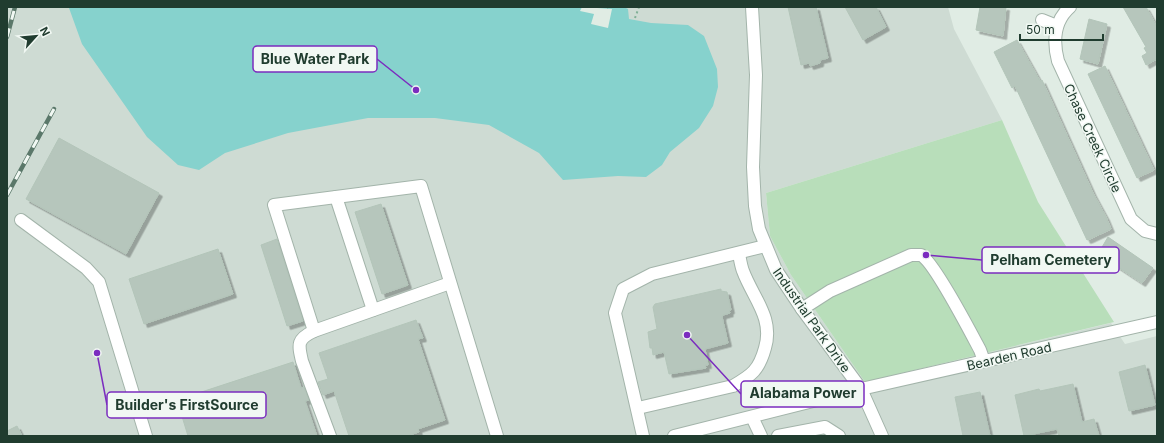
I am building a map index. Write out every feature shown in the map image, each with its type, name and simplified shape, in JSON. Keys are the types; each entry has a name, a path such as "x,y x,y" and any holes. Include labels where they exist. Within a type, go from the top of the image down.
{"street":[{"name":"Industrial Park Drive","path":"752,7 756,74 753,167 755,206 759,229 776,270 802,309 861,389 882,436"},
{"name":"Chase Creek Circle","path":"1070,7 1057,26 1055,43 1058,61 1126,209 1137,226 1145,231 1157,234"},
{"path":"1042,20 1057,26"},
{"path":"314,332 274,205 420,186 497,436"},
{"path":"336,197 373,310"},
{"path":"21,220 86,268 99,282 146,436"},
{"path":"643,436 638,408 615,313 623,289 652,274 739,254 765,246"},
{"path":"638,408 733,386 744,380 760,364 767,341 767,322 762,308 743,272 739,254"},
{"path":"802,309 830,291 911,256 921,255 928,261 936,273 976,343 984,362"},
{"path":"330,436 299,349 300,341 305,336 314,332 450,283"},
{"name":"Bearden Road","path":"674,436 694,434 752,417 861,389 1157,322"},
{"path":"752,417 761,436"},
{"path":"778,436 825,427 838,436"}],"path":[{"path":"635,18 639,7"}],"shaded area":[{"path":"7,7 948,7 954,29 1002,120 766,193 770,236 791,275 865,382 1111,323 1125,344 1157,336 1157,436 7,436"}],"green space":[{"path":"1002,120 1038,202 1114,322 865,382 791,275 770,236 766,193"}],"water":[{"path":"624,7 628,9 629,19 651,23 688,25 704,36 717,69 718,87 713,106 699,128 670,152 662,165 646,177 618,176 563,180 539,153 489,125 435,118 368,118 288,133 225,153 199,170 178,165 147,137 82,44 69,8"}],"pier":[{"path":"582,7 612,9 608,28 591,24 594,14 580,11"}],"building":[{"path":"788,7 816,7 828,58 820,60 820,63 810,66 809,63 801,65"},
{"path":"845,7 876,7 886,27 863,40"},
{"path":"980,7 1006,7 1003,36 976,30"},
{"path":"1123,7 1146,7 1157,27 1157,59 1146,65 1142,56 1147,53 1144,48 1146,47"},
{"path":"1089,19 1107,24 1098,64 1080,59"},
{"path":"1017,40 1040,81 1042,80 1093,193 1111,229 1090,239 1087,240 1015,86 1012,88 994,52"},
{"path":"1105,66 1154,170 1137,178 1088,74"},
{"path":"59,138 159,193 126,254 26,199"},
{"path":"381,204 408,285 382,294 355,212"},
{"path":"1108,237 1153,268 1142,283 1098,254"},
{"path":"277,239 303,321 287,326 261,245"},
{"path":"218,249 233,294 144,324 129,279"},
{"path":"721,289 721,291 727,292 731,310 729,311 730,313 723,315 722,317 728,343 705,349 708,365 705,365 706,368 669,374 664,352 653,355 652,348 650,348 648,332 657,329 653,307 655,304"},
{"path":"416,320 423,338 418,339 445,420 418,429 419,432 407,436 349,436 334,391 323,395 318,382 328,379 319,353"},
{"path":"293,362 301,388 304,387 309,400 305,401 317,436 188,436 177,400"},
{"path":"1145,365 1155,405 1129,411 1119,372"},
{"path":"1073,384 1082,422 1094,419 1099,436 1059,436 1057,429 1024,436 1015,395 1039,389 1040,391"},
{"path":"980,392 990,436 963,436 955,397"},
{"path":"17,426 22,436 7,436 7,431"}],"railway":[{"path":"7,37 15,7"},
{"path":"7,195 54,109"}],"place":[{"name":"Blue Water Park","path":"416,90"},
{"name":"Pelham Cemetery","path":"926,255"},
{"name":"Alabama Power","path":"687,335"},
{"name":"Builder's FirstSource","path":"97,353"}]}
